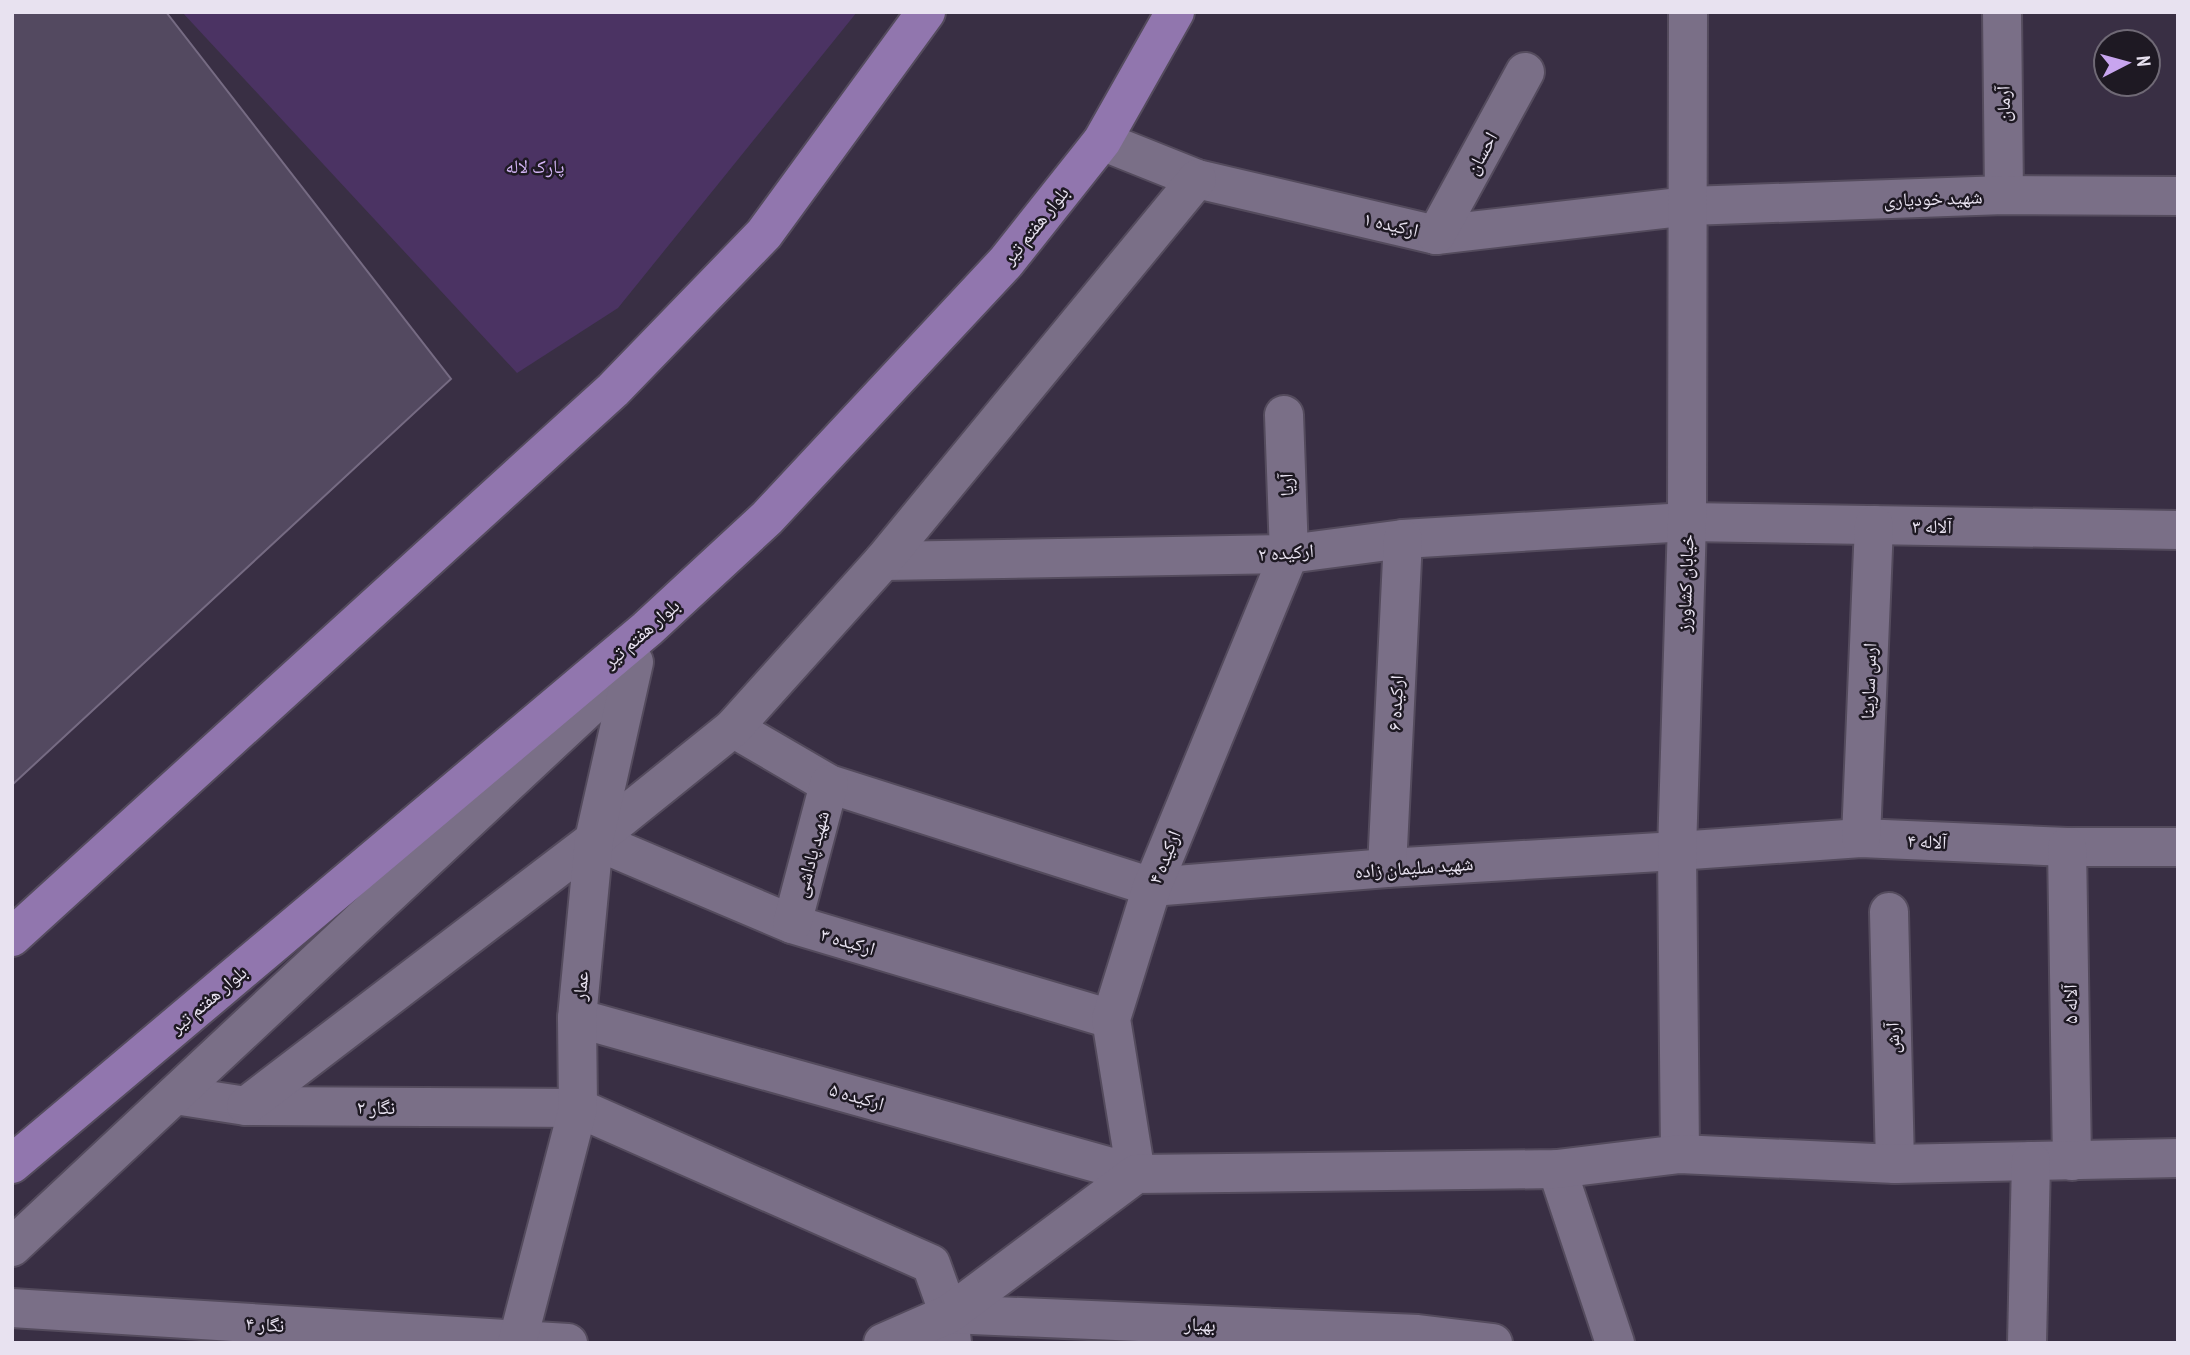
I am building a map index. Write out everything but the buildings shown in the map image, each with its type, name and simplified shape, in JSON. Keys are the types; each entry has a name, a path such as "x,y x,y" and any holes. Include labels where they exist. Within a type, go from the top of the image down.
{"main road":[{"path":"12,937 613,390 764,234 926,12"},
{"name":"بلوار هفتم تیر","path":"12,1164 647,629 767,518 997,272 1102,141 1175,12"}],"street":[{"name":"خیابان کشاورز","path":"1680,1154 1677,851 1686,522 1688,12"},
{"name":"آرمان","path":"2002,12 2004,195"},
{"name":"احسان","path":"1436,235 1525,72"},
{"name":"ارکیده ۱","path":"1102,141 1197,179 1436,235 1689,205"},
{"path":"246,1106 594,840 733,729 884,561 1197,179"},
{"name":"شهید خودیاری","path":"1689,205 2004,195 2178,196"},
{"name":"آریا","path":"1284,415 1289,554"},
{"name":"ارکیده ۲","path":"884,561 1289,554 1403,539 1686,522"},
{"name":"آلاله ۳","path":"1686,522 2178,530"},
{"name":"ارس سارینا","path":"1861,838 1874,525"},
{"name":"ارکیده ۶","path":"1387,868 1403,539"},
{"name":"ارکیده ۴","path":"1136,1174 1111,1019 1152,887 1289,554"},
{"name":"عمار","path":"517,1341 578,1108 577,1018 594,840 632,667 647,629"},
{"path":"12,1247 632,667"},
{"path":"733,729 829,784 1152,887"},
{"name":"شهید پاداشی","path":"792,925 829,784"},
{"name":"آلاله ۴","path":"1677,851 1861,838 2067,847 2178,847"},
{"name":"ارکیده ۳","path":"594,840 792,925 1111,1019"},
{"name":"آلاله ۵","path":"2067,847 2072,1161"},
{"name":"شهید سلیمان زاده","path":"1152,887 1387,868 1677,851"},
{"name":"آرش","path":"1889,912 1895,1164"},
{"name":"ارکیده ۵","path":"577,1018 1136,1174 1557,1169 1680,1154 1895,1164 2178,1158"},
{"name":"نگار ۲","path":"176,1095 246,1106 578,1108"},
{"path":"578,1108 931,1264 951,1328"},
{"path":"2027,1343 2031,1161"},
{"path":"1557,1169 1615,1343"},
{"path":"883,1343 951,1328 1136,1174"},
{"name":"نگار ۴","path":"12,1308 568,1343"},
{"name":"بهیار","path":"951,1328 1418,1338 1493,1343"}],"green space":[{"name":"پارک لاله","path":"182,12 857,12 618,308 517,373"}]}
